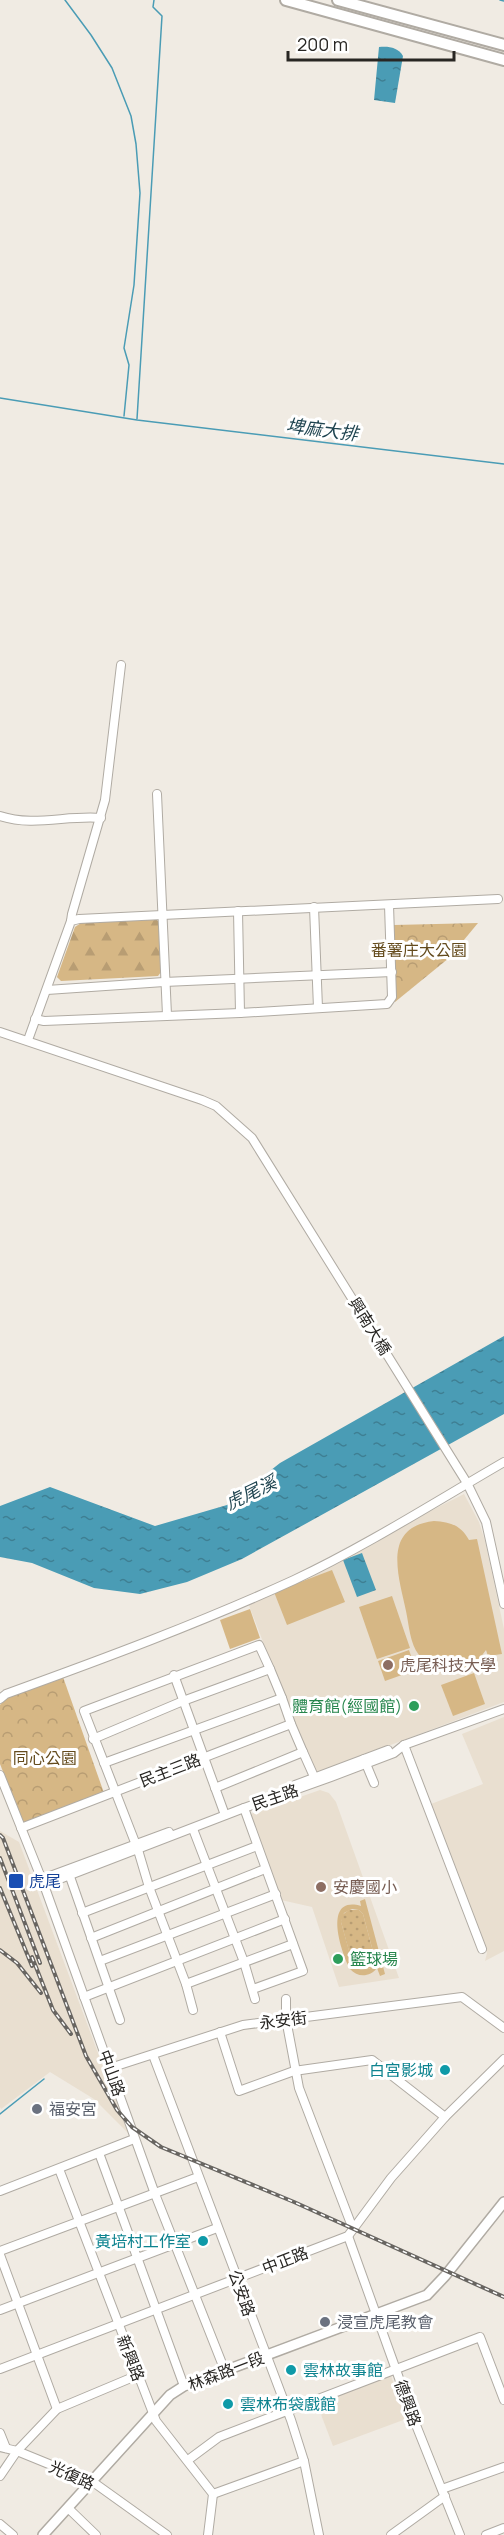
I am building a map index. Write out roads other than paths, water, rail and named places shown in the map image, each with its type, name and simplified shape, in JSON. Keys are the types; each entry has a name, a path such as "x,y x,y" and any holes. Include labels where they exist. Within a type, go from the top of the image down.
{"highway":[{"path":"286,0 504,60"},
{"path":"338,0 504,45"}],"main road":[{"name":"林森路一段","path":"43,2535 170,2395 184,2386 427,2295 451,2270 504,2202"}],"street":[{"path":"28,1040 71,921 101,818 121,664"},
{"path":"157,794 167,1015"},
{"path":"0,816 35,822 87,817 101,818"},
{"path":"71,921 498,899"},
{"path":"35,1018 44,1021 387,1004 392,997 389,905"},
{"path":"314,907 318,1008"},
{"path":"238,911 240,1013"},
{"path":"47,990 164,982 392,972"},
{"name":"興南大橋","path":"0,1032 216,1107 252,1138 467,1483 486,1522 504,1604"},
{"path":"0,1699 6,1694 106,1658 295,1579 338,1557 504,1462"},
{"path":"137,1847 315,1780 260,1646 84,1711 137,1847 149,1887 186,1984 193,2010"},
{"path":"93,1739 183,1701 270,1669"},
{"path":"174,1676 225,1813"},
{"path":"104,1763 282,1698"},
{"name":"民主路","path":"43,1882 193,1829 225,1813 244,1808 365,1761 394,1753 404,1745 504,1709"},
{"name":"民主三路","path":"21,1828 291,1724"},
{"path":"404,1745 482,1949"},
{"path":"215,1788 303,1752"},
{"path":"365,1761 374,1783"},
{"name":"中山路","path":"0,1775 43,1882 174,2245 225,2371"},
{"path":"244,1808 303,1971 253,1989"},
{"path":"193,1829 244,1962 255,1999"},
{"path":"81,1913 257,1846"},
{"path":"91,1938 265,1869"},
{"path":"68,1873 120,2020"},
{"path":"100,1961 276,1894"},
{"path":"84,1996 285,1919"},
{"path":"186,1984 293,1944"},
{"name":"永安街","path":"110,2068 243,2025 462,1998 504,2028"},
{"name":"德興路","path":"286,1999 286,2019 294,2071 346,2215 395,2368 460,2535"},
{"path":"219,2032 239,2091 294,2071 372,2060 445,2117"},
{"name":"公安路","path":"153,2055 287,2410 304,2462 319,2535"},
{"path":"350,2233 392,2178 445,2117 504,2059"},
{"path":"0,2191 134,2139"},
{"path":"99,2153 184,2386"},
{"name":"新興路","path":"59,2169 156,2421 213,2494"},
{"path":"57,2409 0,2253 198,2177"},
{"path":"0,2310 217,2228"},
{"name":"中正路","path":"0,2369 194,2296 350,2233"},
{"path":"188,2460 219,2437 480,2337 503,2396"},
{"path":"0,2476 17,2451 57,2409 138,2375"},
{"path":"0,2433 3,2447"},
{"name":"光復路","path":"3,2447 93,2482 167,2535"},
{"path":"208,2535 213,2494 304,2462"},
{"path":"390,2535 443,2493 504,2467"},
{"path":"69,2509 96,2535"},
{"path":"0,2524 13,2535"},
{"path":"486,2535 504,2528"}],"water":[{"path":"379,47 392,48 403,56 395,103 374,100"},
{"name":"虎尾溪","path":"504,1336 504,1414 242,1559 187,1582 140,1594 94,1588 32,1563 0,1557 0,1506 50,1487 155,1526 227,1505 280,1463"},
{"path":"362,1553 376,1590 357,1597 343,1560"}],"waterway":[{"path":"65,0 112,68 131,116 136,144 140,193 134,285 124,348 129,365 124,416"},
{"path":"137,419 162,16 153,7 154,0"},
{"path":"500,0 504,1"},
{"name":"埤麻大排","path":"0,398 137,420 504,464"},
{"path":"0,2114 44,2079"}],"railway":[{"path":"0,1835 86,2056 117,2110 132,2127 161,2147 294,2202 504,2297"},
{"path":"0,1858 40,1963"},
{"path":"0,1888 32,1966"},
{"path":"0,1950 17,1963 41,1993"},
{"path":"32,1957 53,2010 71,2034"}],"place":[{"name":"虎尾科技大學","path":"388,1665"},
{"name":"體育館(經國館)","path":"414,1706"},
{"name":"虎尾","path":"16,1881"},
{"name":"安慶國小","path":"321,1887"},
{"name":"籃球場","path":"338,1959"},
{"name":"白宮影城","path":"445,2070"},
{"name":"福安宮","path":"37,2109"},
{"name":"黃培村工作室","path":"203,2241"},
{"name":"浸宣虎尾教會","path":"325,2322"},
{"name":"雲林故事館","path":"291,2370"},
{"name":"雲林布袋戲館","path":"228,2404"}],"park label":[{"name":"番薯庄大公園","path":"419,950"},
{"name":"同心公園","path":"45,1758"}]}
